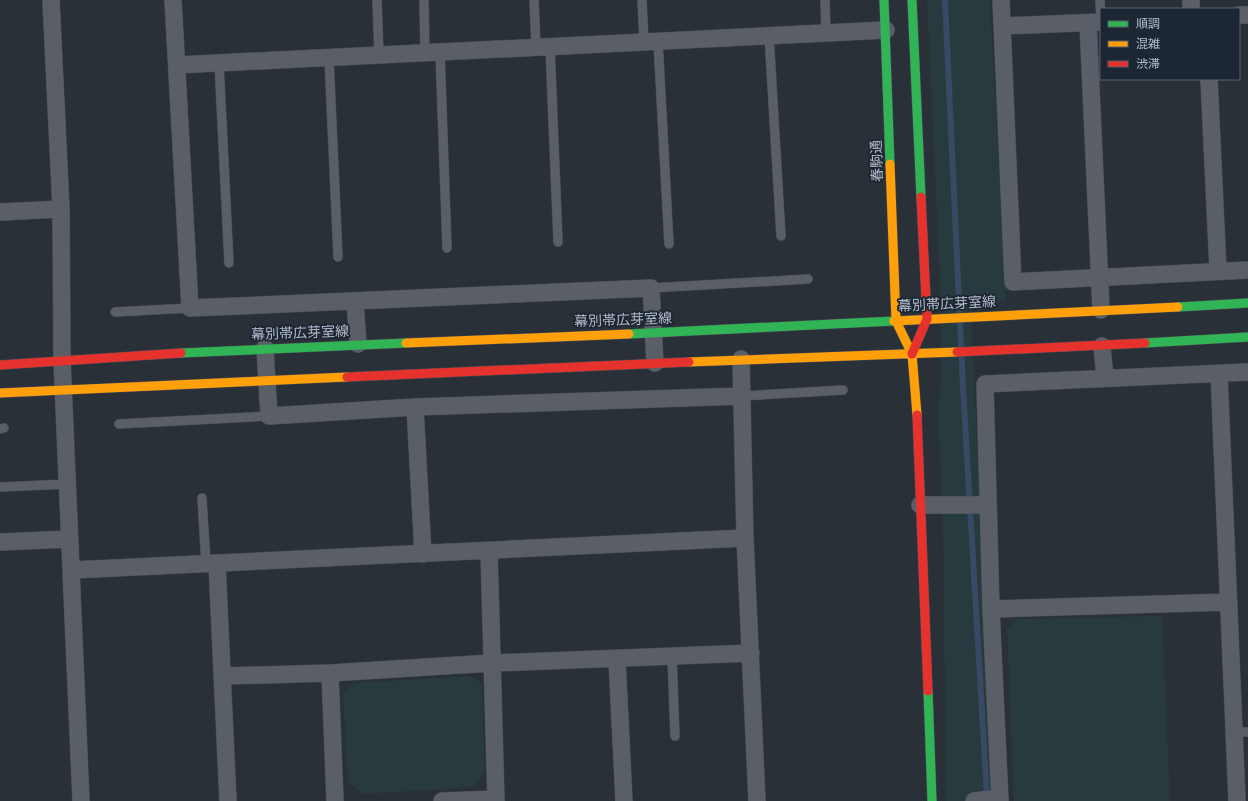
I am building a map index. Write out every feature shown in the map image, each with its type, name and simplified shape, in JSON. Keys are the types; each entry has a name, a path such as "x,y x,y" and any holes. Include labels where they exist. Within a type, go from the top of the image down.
{"main road":[{"name":"春駒通","path":"884,0 896,320"},
{"path":"912,0 927,319 912,354"},
{"name":"幕別帯広芽室線","path":"0,365 265,348 653,333 1248,303"},
{"path":"896,320 912,354 916,394 932,801"},
{"path":"0,392 655,363 1102,346 1248,337"}],"street":[{"path":"51,0 61,209 62,360 81,801"},
{"path":"174,0 190,308 651,288 655,363"},
{"path":"1001,0 1013,282 1218,270 1248,270"},
{"path":"1002,26 1097,22 1099,278 1101,310"},
{"path":"177,65 886,30"},
{"path":"1209,80 1218,270"},
{"path":"0,212 61,209"},
{"path":"355,301 358,344"},
{"path":"1102,346 1105,378"},
{"path":"265,348 269,416 415,408 742,396"},
{"path":"741,360 745,538 757,801"},
{"path":"974,801 1000,800 988,505 985,384 1248,372"},
{"path":"1219,374 1229,602 1241,732 1237,801"},
{"path":"415,408 423,554"},
{"path":"920,506 988,505"},
{"path":"72,570 745,538"},
{"path":"0,542 70,539"},
{"path":"442,801 496,800 489,551"},
{"path":"211,564 223,676 228,801"},
{"path":"992,609 1229,602"},
{"path":"223,676 330,673 492,663 750,653"},
{"path":"617,659 624,801"},
{"path":"330,673 335,801"}],"lane":[{"path":"377,0 379,55"},
{"path":"424,0 432,52 447,248"},
{"path":"534,0 543,47 558,242"},
{"path":"642,0 651,41 669,244"},
{"path":"825,0 826,33"},
{"path":"1097,22 1100,0"},
{"path":"769,35 781,236"},
{"path":"329,58 338,256"},
{"path":"219,63 229,263"},
{"path":"651,288 808,279"},
{"path":"115,312 190,308"},
{"path":"742,396 843,390"},
{"path":"119,424 269,416"},
{"path":"0,487 68,484"},
{"path":"202,498 211,564"},
{"path":"672,656 675,736"}],"green space":[{"path":"927,0 990,0 1006,301 971,304 993,801 946,801 943,527 938,410 941,381 940,281"},
{"path":"1162,616 1170,801 1014,801 1007,630 1016,619"},
{"path":"471,676 482,684 485,771 472,787 363,794 348,781 343,697 352,683"}],"waterway":[{"path":"945,0 963,388 987,797"}],"traffic: fast":[{"path":"884,0 890,164"},
{"path":"912,0 921,197"},
{"path":"1178,307 1248,303"},
{"path":"629,334 894,321"},
{"path":"1145,343 1248,337"},
{"path":"181,353 406,343"},
{"path":"928,691 932,801"}],"traffic: slow":[{"path":"890,164 896,321 912,354 917,415"},
{"path":"894,321 1178,307"},
{"path":"406,343 629,334"},
{"path":"689,362 957,352"},
{"path":"0,393 347,377"}],"traffic: jam":[{"path":"912,354 927,319 921,197"},
{"path":"957,352 1145,343"},
{"path":"0,365 181,353"},
{"path":"347,377 689,362"},
{"path":"917,415 928,691"}]}
